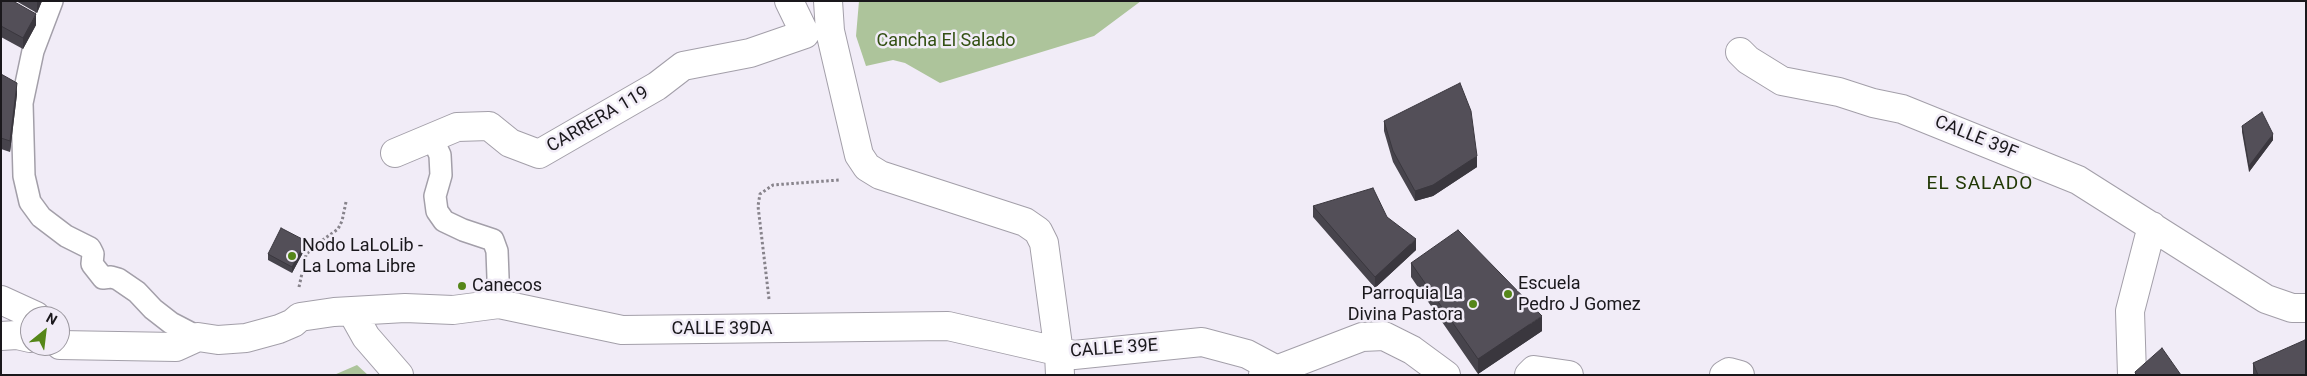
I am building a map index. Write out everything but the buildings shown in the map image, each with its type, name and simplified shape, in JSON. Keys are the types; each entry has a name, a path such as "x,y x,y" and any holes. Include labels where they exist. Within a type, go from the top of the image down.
{"street":[{"path":"52,1 33,50 22,103 24,176 30,202 41,217 66,236 90,248 93,254 92,264 103,278 112,277 118,279 171,323 198,337"},
{"name":"CARRERA 119","path":"395,153 457,127 489,126 510,143 539,154 657,86 683,66 750,53 805,34 789,1"},
{"path":"828,1 830,31 859,155 867,167 880,175 1025,222 1038,231 1044,243 1060,364"},
{"name":"CALLE 39F","path":"1740,52 1748,60 1782,81 1839,92 1873,103 1902,109 2078,180 2266,299 2292,308 2306,308"},
{"path":"432,138 440,155 441,175 435,196 437,211 444,221 462,230 492,240 497,251 499,304"},
{"path":"2132,375 2130,311 2152,226"},
{"path":"1,300 20,309"},
{"name":"CALLE 39DA","path":"198,337 218,340 246,338 293,323 300,317 334,312 405,308 452,310 499,304 622,330 948,326"},
{"path":"352,312 366,336 399,375"},
{"name":"CALLE 39E","path":"948,326 1060,364 1074,355 1202,342 1247,354 1270,372"},
{"path":"70,332 101,346"},
{"path":"1,336 20,336"},
{"path":"1270,372 1362,337 1384,336 1412,350 1446,375"},
{"path":"70,345 176,347 198,337"},
{"path":"1724,375 1729,372 1740,375"}],"path":[{"path":"771,328 766,265 758,206 760,194 773,185 850,179 867,167"},
{"path":"300,317 298,292 306,255 313,247 338,229 342,221 346,202"}],"green space":[{"name":"Cancha El Salado","path":"859,1 1141,1 1094,36 940,83 905,63 893,60 866,66 856,36"},
{"path":"357,365 368,375 334,375"}],"place":[{"name":"Nodo LaLoLib - La Loma Libre","path":"292,256"},
{"name":"Canecos","path":"462,286"},
{"name":"Escuela Pedro J Gomez","path":"1508,294"},
{"name":"Parroquia La Divina Pastora","path":"1473,304"}],"district":[{"name":"EL SALADO","path":"1980,184"}]}
